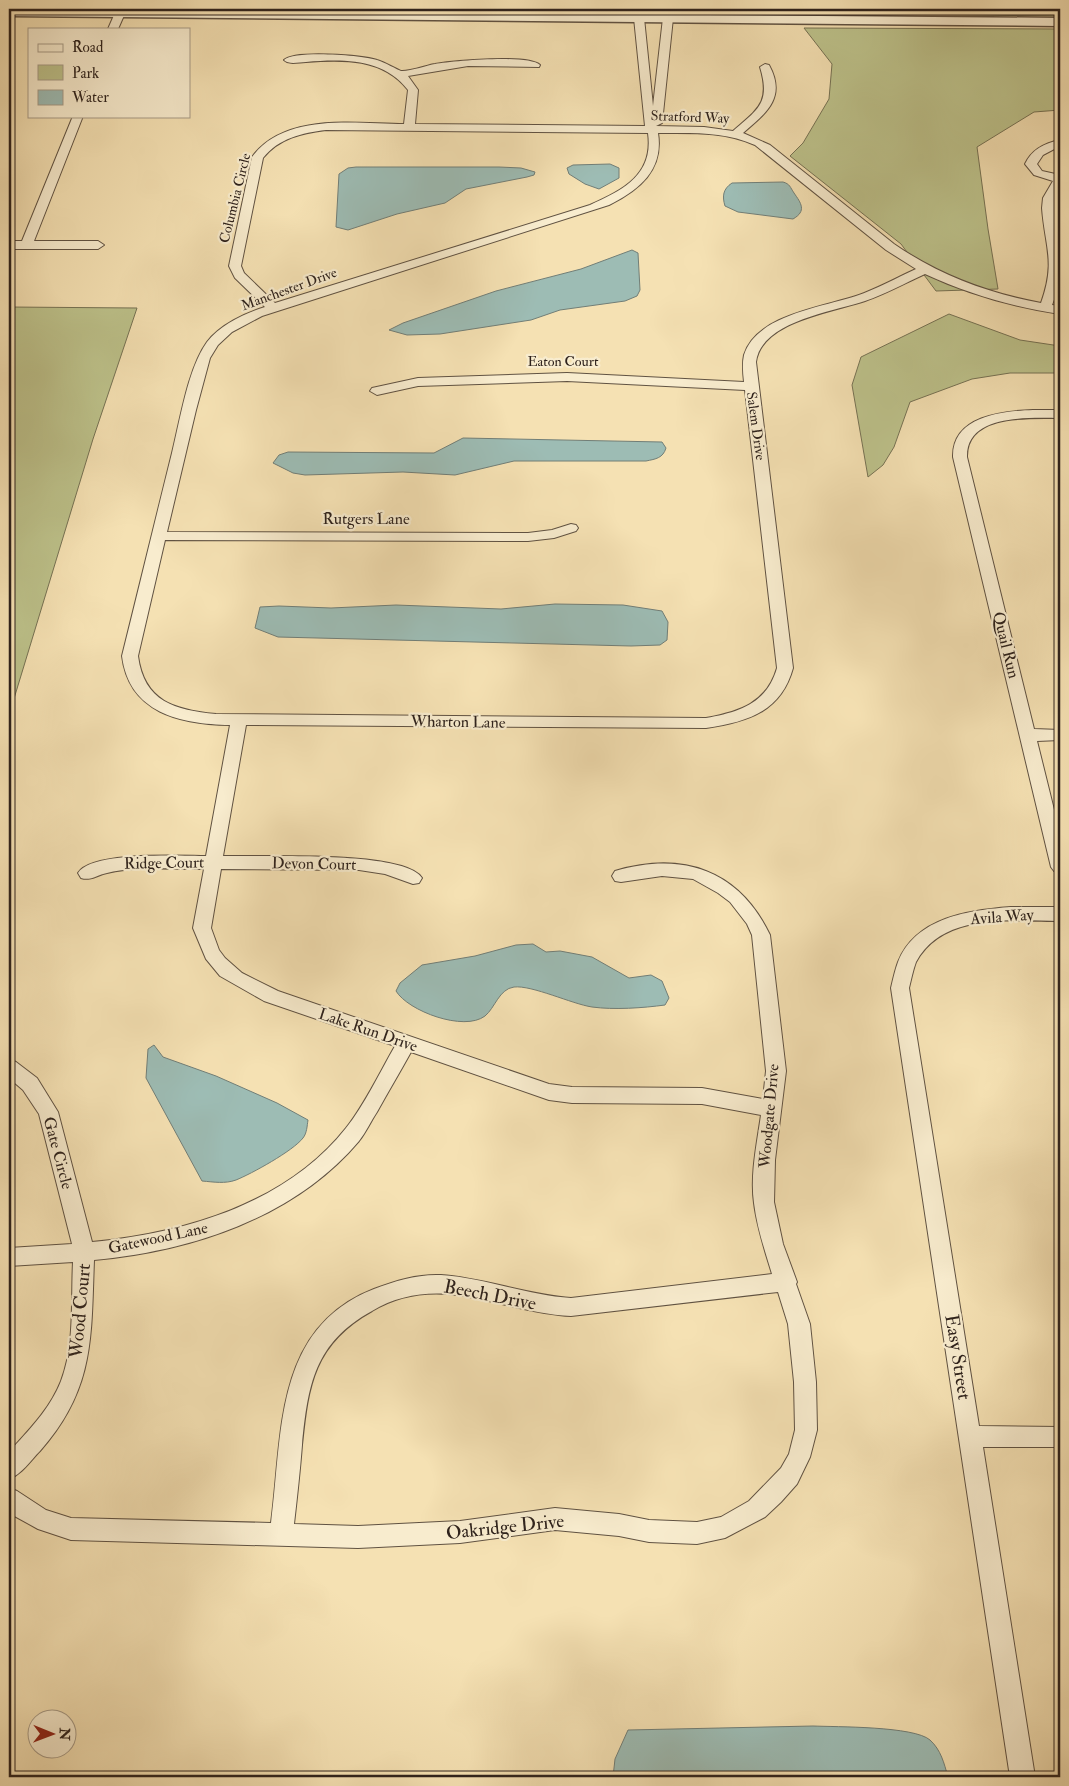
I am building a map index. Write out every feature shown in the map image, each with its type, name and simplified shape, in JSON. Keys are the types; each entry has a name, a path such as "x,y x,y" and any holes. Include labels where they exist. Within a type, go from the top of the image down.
{"street":[{"path":"9,12 82,11 120,13 1060,22"},
{"path":"114,28 120,13"},
{"name":"Manchester Drive","path":"141,689 132,674 130,656 189,410 204,358 213,343 228,329 245,319 273,308 594,207 613,199 638,182 649,168 653,155 653,130 650,125 639,18"},
{"name":"Manchester Drive","path":"653,130 656,125 659,105 668,18"},
{"path":"289,60 332,58 360,60 377,63 402,74 413,90 408,127"},
{"path":"402,74 462,62 499,62 535,65"},
{"path":"736,134 770,99 771,83 765,67"},
{"path":"27,245 77,118"},
{"name":"Columbia Circle","path":"273,308 239,275 235,266 258,157 264,148 291,133 326,127 356,127"},
{"name":"Stratford Way","path":"356,127 704,130 736,134 757,141 766,147 890,247 925,270 974,290 1022,304 1060,310"},
{"path":"1045,308 1053,285 1056,259 1047,201 1050,190 1060,179 1038,173 1031,164 1034,158 1041,152 1060,143"},
{"path":"9,245 98,246"},
{"name":"Salem Drive","path":"775,692 784,676 785,660 749,359 761,337 783,323 876,292 925,270"},
{"name":"Eaton Court","path":"376,391 418,382 567,377 751,386"},
{"name":"Quail Run","path":"1060,414 1008,415 989,420 976,428 962,442 960,453 961,465 1060,867"},
{"name":"Rutgers Lane","path":"160,536 528,537 554,534 571,528"},
{"name":"Wharton Lane","path":"141,689 150,700 170,711 203,718 239,720 706,723 733,719 746,714 768,701 775,692"},
{"name":"Lake Run Drive","path":"239,720 202,928 206,945 219,966 230,976 271,996 549,1092 572,1095 702,1096 772,1110"},
{"path":"1028,735 1060,735"},
{"name":"Ridge Court","path":"87,873 102,867 132,862 213,862"},
{"name":"Devon Court","path":"213,862 373,865 413,878"},
{"name":"Woodgate Drive","path":"622,876 670,869 686,871 710,880 739,900 751,915 761,935 776,1071 765,1160 764,1202 773,1244 786,1282"},
{"name":"Avila Way","path":"920,942 946,924 979,916 1060,914"},
{"name":"Easy Street","path":"920,942 902,978 901,1000 1023,1777"},
{"name":"Gatewood Lane","path":"9,1257 114,1249 198,1232 272,1202 321,1167 353,1134 406,1043"},
{"name":"Gate Circle","path":"9,1067 30,1084 48,1112 84,1252"},
{"name":"Wood Court","path":"9,1468 42,1432 58,1409 72,1381 80,1344 84,1252"},
{"name":"Oakridge Drive","path":"9,1499 35,1517 53,1525 71,1529 358,1537 414,1536 460,1532 555,1519 619,1525 677,1534 697,1533 725,1527 757,1509 773,1494 788,1476 799,1457 806,1430 805,1382 799,1324 786,1282"},
{"name":"Beech Drive","path":"281,1535 297,1396 304,1371 313,1351 329,1330 358,1306 389,1292 425,1284 470,1287 536,1304 571,1307 786,1282"},
{"path":"970,1436 1060,1437"}],"green space":[{"path":"772,9 1060,9 1060,16 772,13"},
{"path":"804,28 1060,29 1060,110 1034,112 977,147 998,289 936,291 901,244 790,156 803,143 829,99 832,64"},
{"path":"9,307 137,308 93,439 9,715"},
{"path":"949,314 1020,340 1060,346 1060,373 1010,373 972,379 910,402 894,447 883,465 868,477 852,385 861,357"}],"water":[{"path":"610,164 619,168 619,178 599,189 585,184 569,174 567,168 573,165"},
{"path":"499,167 521,168 535,172 534,175 527,177 466,189 445,203 397,214 348,230 336,227 339,174 348,168"},
{"path":"783,182 790,186 801,207 800,213 793,219 738,212 725,206 724,193 732,183"},
{"path":"632,250 638,253 640,290 637,296 625,301 560,310 531,320 440,334 407,335 389,330 403,323 496,291 581,269"},
{"path":"463,438 662,442 666,448 661,456 646,461 514,461 455,475 403,472 305,475 293,473 273,463 279,455 288,452 434,453"},
{"path":"555,604 623,605 662,611 668,622 667,640 660,645 631,646 278,637 255,628 260,607 331,608 396,605 501,609"},
{"path":"533,944 546,952 560,951 592,957 629,978 651,975 662,981 669,998 665,1005 601,1008 584,1005 531,989 514,987 509,988 501,995 485,1016 464,1022 437,1017 424,1012 412,1006 396,991 400,983 422,965 475,956 516,945"},
{"path":"154,1045 163,1057 216,1076 277,1103 308,1120 304,1136 298,1143 261,1168 236,1180 224,1182 202,1181 146,1078 148,1049"},
{"path":"813,1726 874,1728 921,1735 930,1740 937,1748 948,1777 613,1777 615,1759 628,1730"}]}
